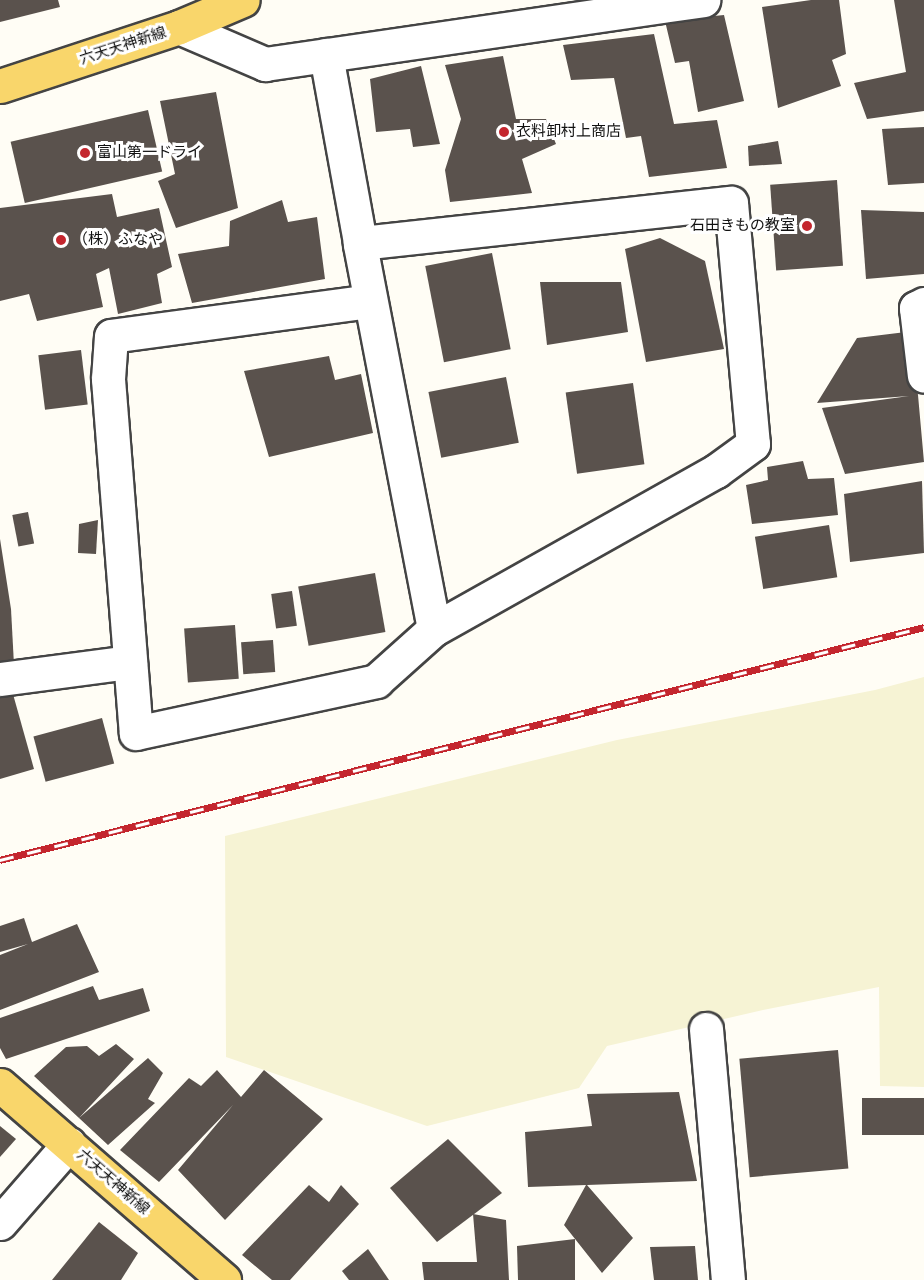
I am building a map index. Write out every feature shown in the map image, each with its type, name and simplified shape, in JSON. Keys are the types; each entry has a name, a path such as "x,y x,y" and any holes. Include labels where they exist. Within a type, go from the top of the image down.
{"main road":[{"name":"六天天神新線","path":"0,86 179,27 243,0"},
{"name":"六天天神新線","path":"0,1084 224,1280"}],"street":[{"path":"179,27 265,64 703,0"},
{"path":"326,55 370,301 434,629"},
{"path":"360,243 731,203 753,444 716,471 434,629 376,681 136,733 108,379 111,336 370,301"},
{"path":"924,304 916,308 924,376"},
{"path":"0,679 130,662"},
{"path":"706,1029 728,1280"},
{"path":"0,1223 69,1144"}],"shaded area":[{"path":"924,677 924,1087 880,1086 879,987 763,1010 607,1046 579,1088 427,1126 226,1057 225,836 617,740 875,690"}],"building":[{"path":"0,0 58,0 60,7 0,22"},
{"path":"811,0 839,0 846,54 832,60 841,86 778,108 762,7"},
{"path":"894,0 924,0 924,111 867,119 854,83 906,72"},
{"path":"724,15 744,101 698,112 689,61 675,63 665,21"},
{"path":"654,34 674,124 717,120 727,168 649,177 641,136 626,138 614,78 571,80 563,45"},
{"name":"衣料卸村上商店","path":"503,56 516,119 546,119 556,144 522,159 532,193 450,202 445,170 461,119 445,65"},
{"path":"421,66 440,144 413,147 410,129 376,132 370,79"},
{"path":"216,92 238,208 176,228 158,181 175,174 160,101"},
{"name":"富山第一ドライ","path":"148,110 162,171 25,203 11,142"},
{"path":"924,127 924,183 888,185 882,129"},
{"path":"778,141 782,164 749,166 748,146"},
{"name":"石田きもの教室","path":"837,180 843,266 776,270 770,185"},
{"name":"（株）ふなや","path":"112,194 117,217 159,208 172,267 157,274 162,303 118,314 109,268 96,274 103,307 37,321 29,294 0,301 0,208"},
{"path":"282,200 288,222 317,217 325,279 192,303 178,254 229,246 230,221"},
{"path":"861,210 924,212 924,274 866,279"},
{"path":"660,238 705,261 724,349 646,362 625,249"},
{"path":"492,253 511,349 444,362 425,266"},
{"path":"540,282 621,282 628,332 547,345"},
{"path":"906,332 918,395 924,462 845,474 822,408 909,396 817,403 857,338"},
{"path":"81,350 88,405 45,410 38,355"},
{"path":"329,356 335,380 361,374 373,433 269,457 244,371"},
{"path":"506,377 519,443 441,458 428,392"},
{"path":"633,383 644,464 577,474 566,392"},
{"path":"803,461 808,479 834,478 838,515 752,524 746,485 768,480 767,467"},
{"path":"922,481 924,553 850,562 844,494"},
{"path":"28,512 34,543 18,546 12,515"},
{"path":"98,520 96,554 78,553 79,524"},
{"path":"829,525 837,577 763,589 755,537"},
{"path":"0,539 11,609 14,665 0,666"},
{"path":"375,573 385,632 309,646 298,587"},
{"path":"292,591 297,626 276,629 271,594"},
{"path":"235,625 239,679 188,682 184,629"},
{"path":"273,640 275,672 243,674 241,642"},
{"path":"11,687 34,769 0,779 0,690"},
{"path":"102,718 114,763 46,782 33,736"},
{"path":"24,918 32,942 77,924 99,972 0,1010 0,955 28,944 0,952 0,926"},
{"path":"93,986 99,1000 143,988 150,1011 6,1059 0,1048 0,1018"},
{"path":"116,1044 134,1059 79,1118 34,1076 66,1047 87,1046 99,1056"},
{"path":"838,1050 848,1169 750,1177 739,1059"},
{"path":"148,1058 163,1073 148,1099 155,1103 108,1145 79,1118"},
{"path":"217,1070 241,1097 264,1070 323,1119 225,1220 178,1170 233,1105 159,1182 120,1150 189,1078 201,1086"},
{"path":"679,1092 697,1181 587,1185 633,1238 602,1273 564,1225 586,1185 528,1187 525,1132 592,1126 587,1094"},
{"path":"862,1098 924,1098 924,1135 862,1135"},
{"path":"0,1126 16,1139 0,1157"},
{"path":"448,1139 502,1193 437,1242 390,1188"},
{"path":"309,1185 329,1202 341,1185 359,1204 290,1280 272,1280 242,1255"},
{"path":"473,1214 506,1220 509,1280 424,1280 422,1262 477,1262"},
{"path":"99,1222 138,1253 121,1280 52,1280"},
{"path":"575,1239 575,1280 518,1280 517,1246"},
{"path":"695,1246 698,1280 654,1280 650,1247"},
{"path":"368,1249 389,1280 349,1280 342,1271"}],"railway":[{"path":"0,860 924,627"}],"place":[{"name":"衣料卸村上商店","path":"504,132"},
{"name":"富山第一ドライ","path":"85,153"},
{"name":"石田きもの教室","path":"807,226"},
{"name":"（株）ふなや","path":"61,240"}]}
